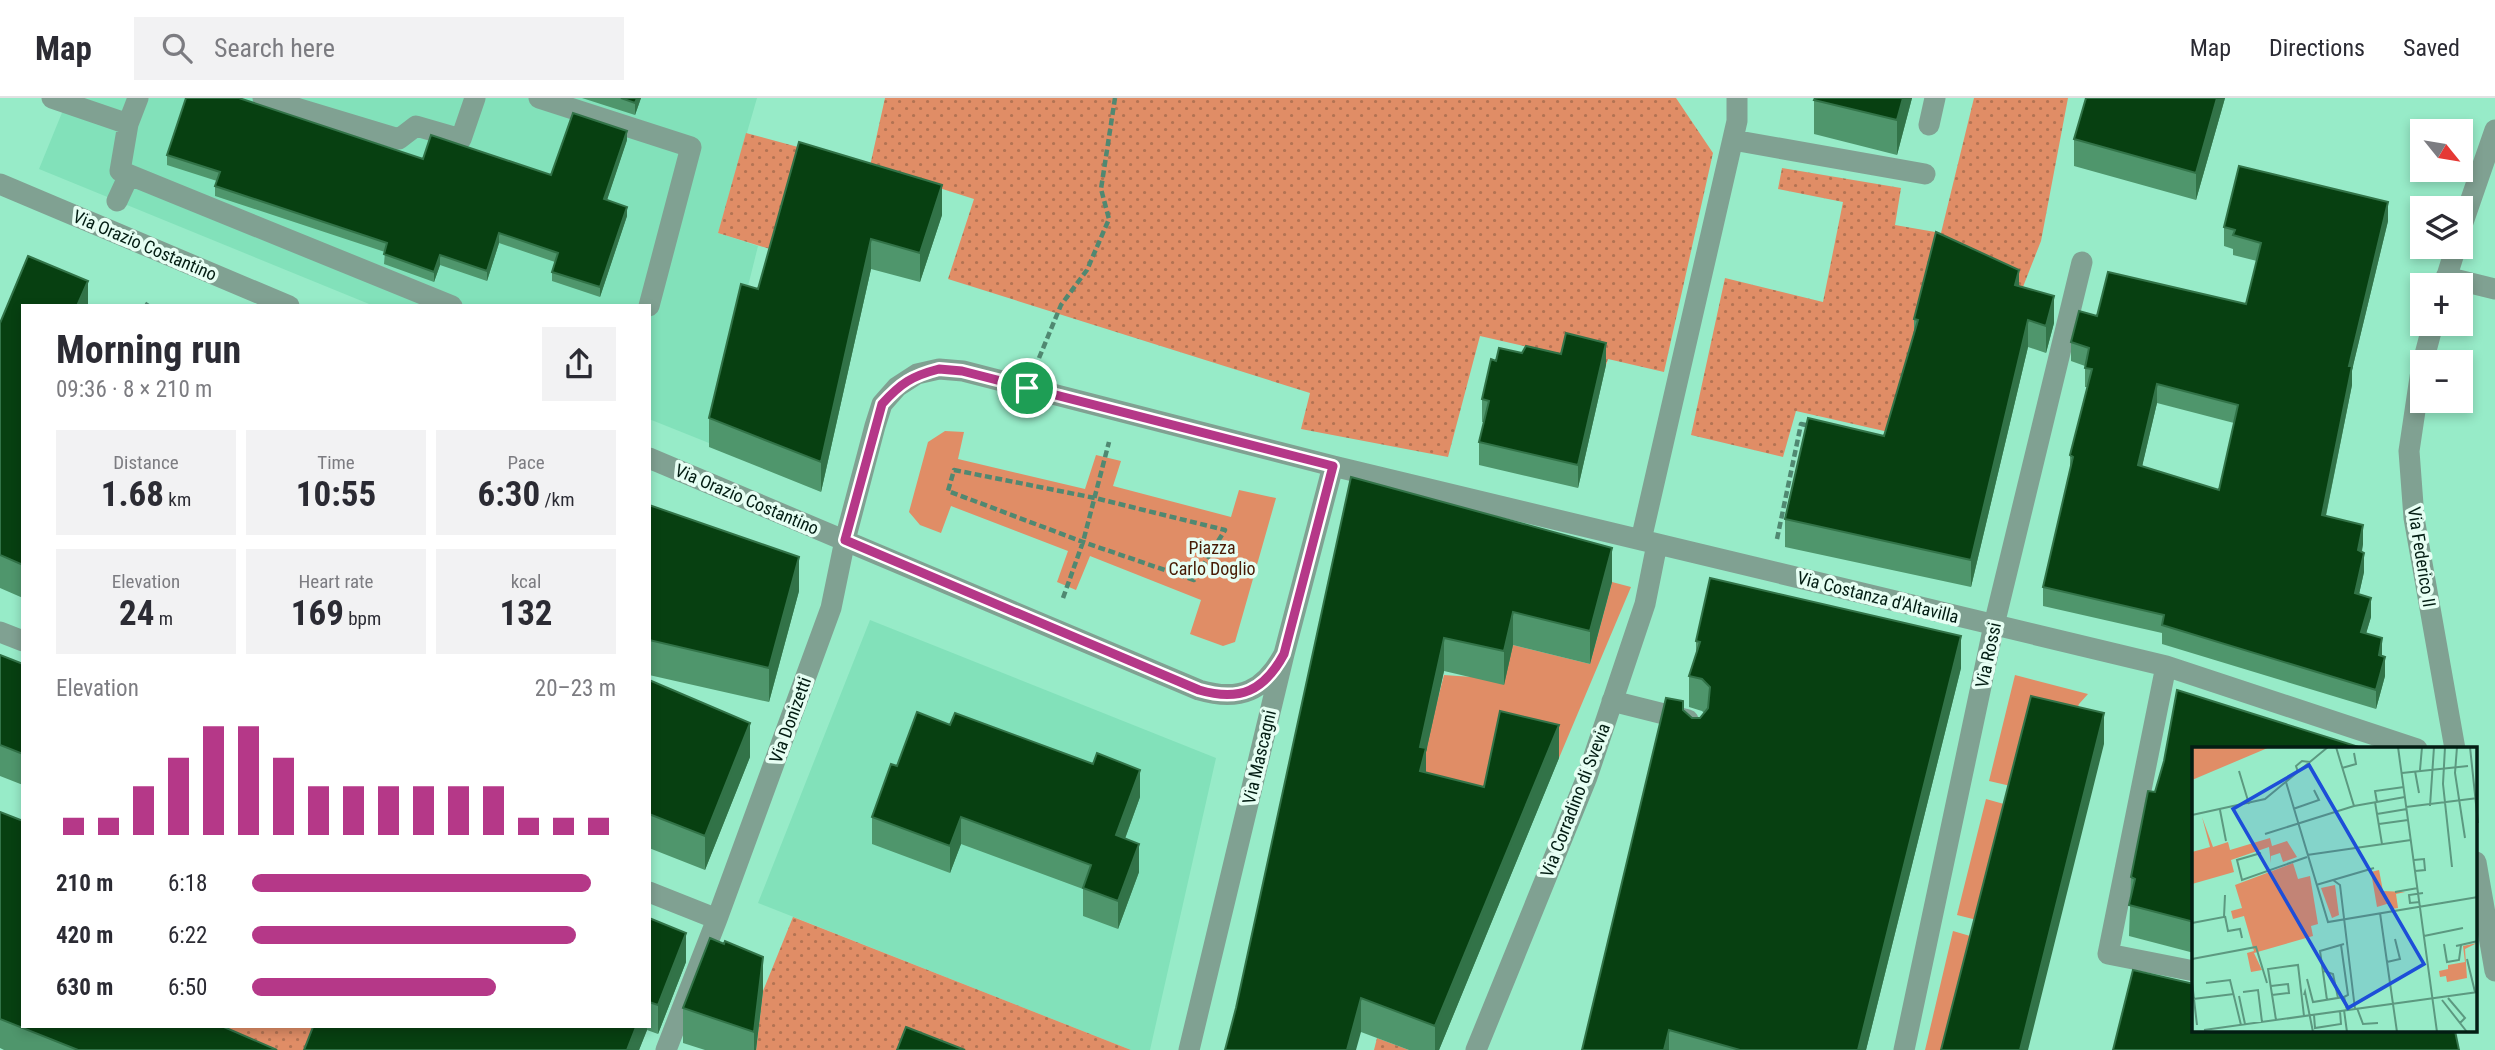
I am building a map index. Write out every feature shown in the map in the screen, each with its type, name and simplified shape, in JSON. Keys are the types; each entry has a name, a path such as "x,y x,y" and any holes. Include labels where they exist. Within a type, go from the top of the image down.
{"street":[{"path":"52,98 128,124"},
{"path":"138,98 128,124 120,171 447,304"},
{"path":"263,98 399,139 416,126 461,139 475,98"},
{"path":"540,98 691,147 650,304"},
{"name":"Via Corradino di Svevia","path":"1476,1050 1587,776 1644,604 1649,542 1737,121 1737,98"},
{"path":"1929,125 1935,98"},
{"path":"2472,196 2495,130"},
{"path":"1733,139 1925,174"},
{"path":"117,201 129,175"},
{"name":"Via Orazio Costantino","path":"0,184 284,304"},
{"name":"Via Rossi","path":"1904,1050 1994,625 2081,262"},
{"path":"2473,285 2495,289"},
{"name":"Via Costanza d'Altavilla","path":"897,387 917,374 939,369 962,371 1333,466 2166,666 2411,747"},
{"name":"Via Donizetti","path":"666,1050 831,608 845,540 875,426 882,404 897,387"},
{"name":"Via Federico II","path":"2415,413 2409,451 2414,518 2450,747"},
{"name":"Via Orazio Costantino","path":"651,459 1199,690 1219,695 1239,694 1259,686 1274,672 1284,654"},
{"name":"Via Mascagni","path":"1189,1050 1284,654 1333,466"},
{"path":"0,632 21,640"},
{"path":"2166,666 2108,954 2192,971"},
{"path":"1612,701 1698,723 1695,737"},
{"path":"2478,868 2489,904 2495,971"},
{"path":"651,893 717,919"}],"path":[{"path":"1027,388 1061,305 1087,270 1109,219 1101,188 1115,98"},
{"path":"1053,627 1083,542 1116,411"},
{"path":"1770,571 1801,424 1815,427"},
{"path":"954,470 1095,498 1225,530 1195,580 1083,542 948,491 954,470"}],"shaded area":[{"path":"68,98 757,98 718,233 758,246 709,443 651,420 651,304 369,304 39,169"},
{"path":"870,620 1216,758 1150,1050 1131,1050 758,903"}],"green space":[{"path":"885,98 1676,98 1713,153 1664,372 1608,359 1606,365 1480,336 1448,457 1301,429 1310,393 948,279 974,199 870,166"},
{"path":"1974,98 2068,98 2041,241 2019,297 1893,433 1796,411 1783,457 1691,435 1725,278 1823,302 1843,202 1778,189 1782,168 1901,188 1895,225 1941,233"},
{"path":"746,133 798,147 770,249 718,233"},
{"name":"Piazza Carlo Doglio","path":"945,431 964,432 958,459 1085,489 1096,455 1121,461 1113,486 1231,517 1239,490 1276,498 1235,642 1223,646 1190,634 1201,600 1090,556 1076,590 1057,582 1068,551 951,506 941,533 920,525 909,512 928,442"},
{"path":"1612,582 1631,587 1559,758 1484,821 1417,779 1444,675 1472,677 1513,645 1590,664"},
{"path":"2015,675 2088,694 2079,704 2067,735 2015,787 1989,781"},
{"path":"1986,799 2011,806 1981,921 1957,915"},
{"path":"793,917 1131,1050 756,1050 763,991"},
{"path":"1953,931 1977,938 1949,1050 1925,1050"},
{"path":"199,1028 326,1028 316,1050 189,1050"},
{"path":"1377,1038 1409,1050 1374,1050"}],"building":[{"path":"186,98 239,98 423,159 431,135 551,175 573,113 627,131 604,199 627,207 600,287 552,272 558,253 499,233 487,271 440,255 434,272 384,254 387,243 215,186 220,172 167,155"},
{"path":"621,98 637,98 635,103"},
{"path":"1903,98 1897,120 1814,100"},
{"path":"2086,98 2217,98 2196,173 2074,139"},
{"path":"799,142 942,185 920,253 871,239 821,462 709,418 741,284 758,289"},
{"path":"2239,166 2388,202 2349,366 2352,366 2322,515 2363,525 2358,550 2364,553 2355,593 2371,598 2361,632 2382,638 2379,655 2385,657 2376,690 2162,625 2164,615 2043,587 2073,457 2070,455 2092,369 2085,368 2089,348 2071,342 2079,311 2097,316 2108,272 2246,304 2261,243 2233,235 2235,230 2224,227","holes":["2157,384 2238,405 2219,490 2138,465"]},
{"path":"1936,232 2019,270 2015,285 2054,296 2046,326 2028,320 1971,560 1785,519 1808,418 1884,436 1918,320 1914,319"},
{"path":"28,256 88,281 78,304 21,304 21,564 0,555 0,323"},
{"path":"1566,333 1606,343 1578,465 1479,442 1489,401 1482,399 1491,359 1496,361 1499,348 1522,353 1526,346 1561,354"},
{"path":"1351,477 1612,548 1590,631 1513,612 1504,651 1444,638 1420,747 1426,748 1420,771 1484,787 1500,711 1559,725 1435,1026 1361,998 1347,1050 1225,1050 1236,1008"},
{"path":"651,506 799,557 769,668 651,640"},
{"path":"1710,578 1961,636 1858,1050 1740,1050 1669,1030 1664,1050 1582,1050 1666,698 1683,701 1683,710 1692,718 1700,718 1708,708 1710,687 1702,679 1689,676 1700,642 1696,641"},
{"path":"0,655 21,663 21,753 0,745"},
{"path":"651,681 750,723 705,836 651,815"},
{"path":"2177,690 2359,747 2192,747 2192,921 2129,905 2135,879 2131,877 2148,791 2155,792 2164,761"},
{"path":"2031,696 2104,713 2020,1050 1941,1050"},
{"path":"917,712 950,725 955,713 1093,764 1097,753 1140,770 1116,835 1139,844 1118,901 1083,888 1091,865 961,817 950,846 872,817 891,764 897,766"},
{"path":"0,812 21,820 21,1027 0,1019"},
{"path":"651,919 686,933 658,1005 651,1003"},
{"path":"710,938 724,944 725,941 763,957 754,1032 683,1008"},
{"path":"2133,970 2192,984 2192,1032 2455,1032 2459,1050 2113,1050"},
{"path":"906,1027 965,1050 897,1050"},
{"path":"23,1028 226,1028 277,1050 78,1050"},
{"path":"313,1028 636,1028 627,1050 304,1050"}],"route":[{"path":"939,369 962,371 1027,388 1333,466 1284,654 1274,672 1259,686 1239,694 1219,695 1199,690 845,540 882,404 897,387 917,374 939,369"}]}
